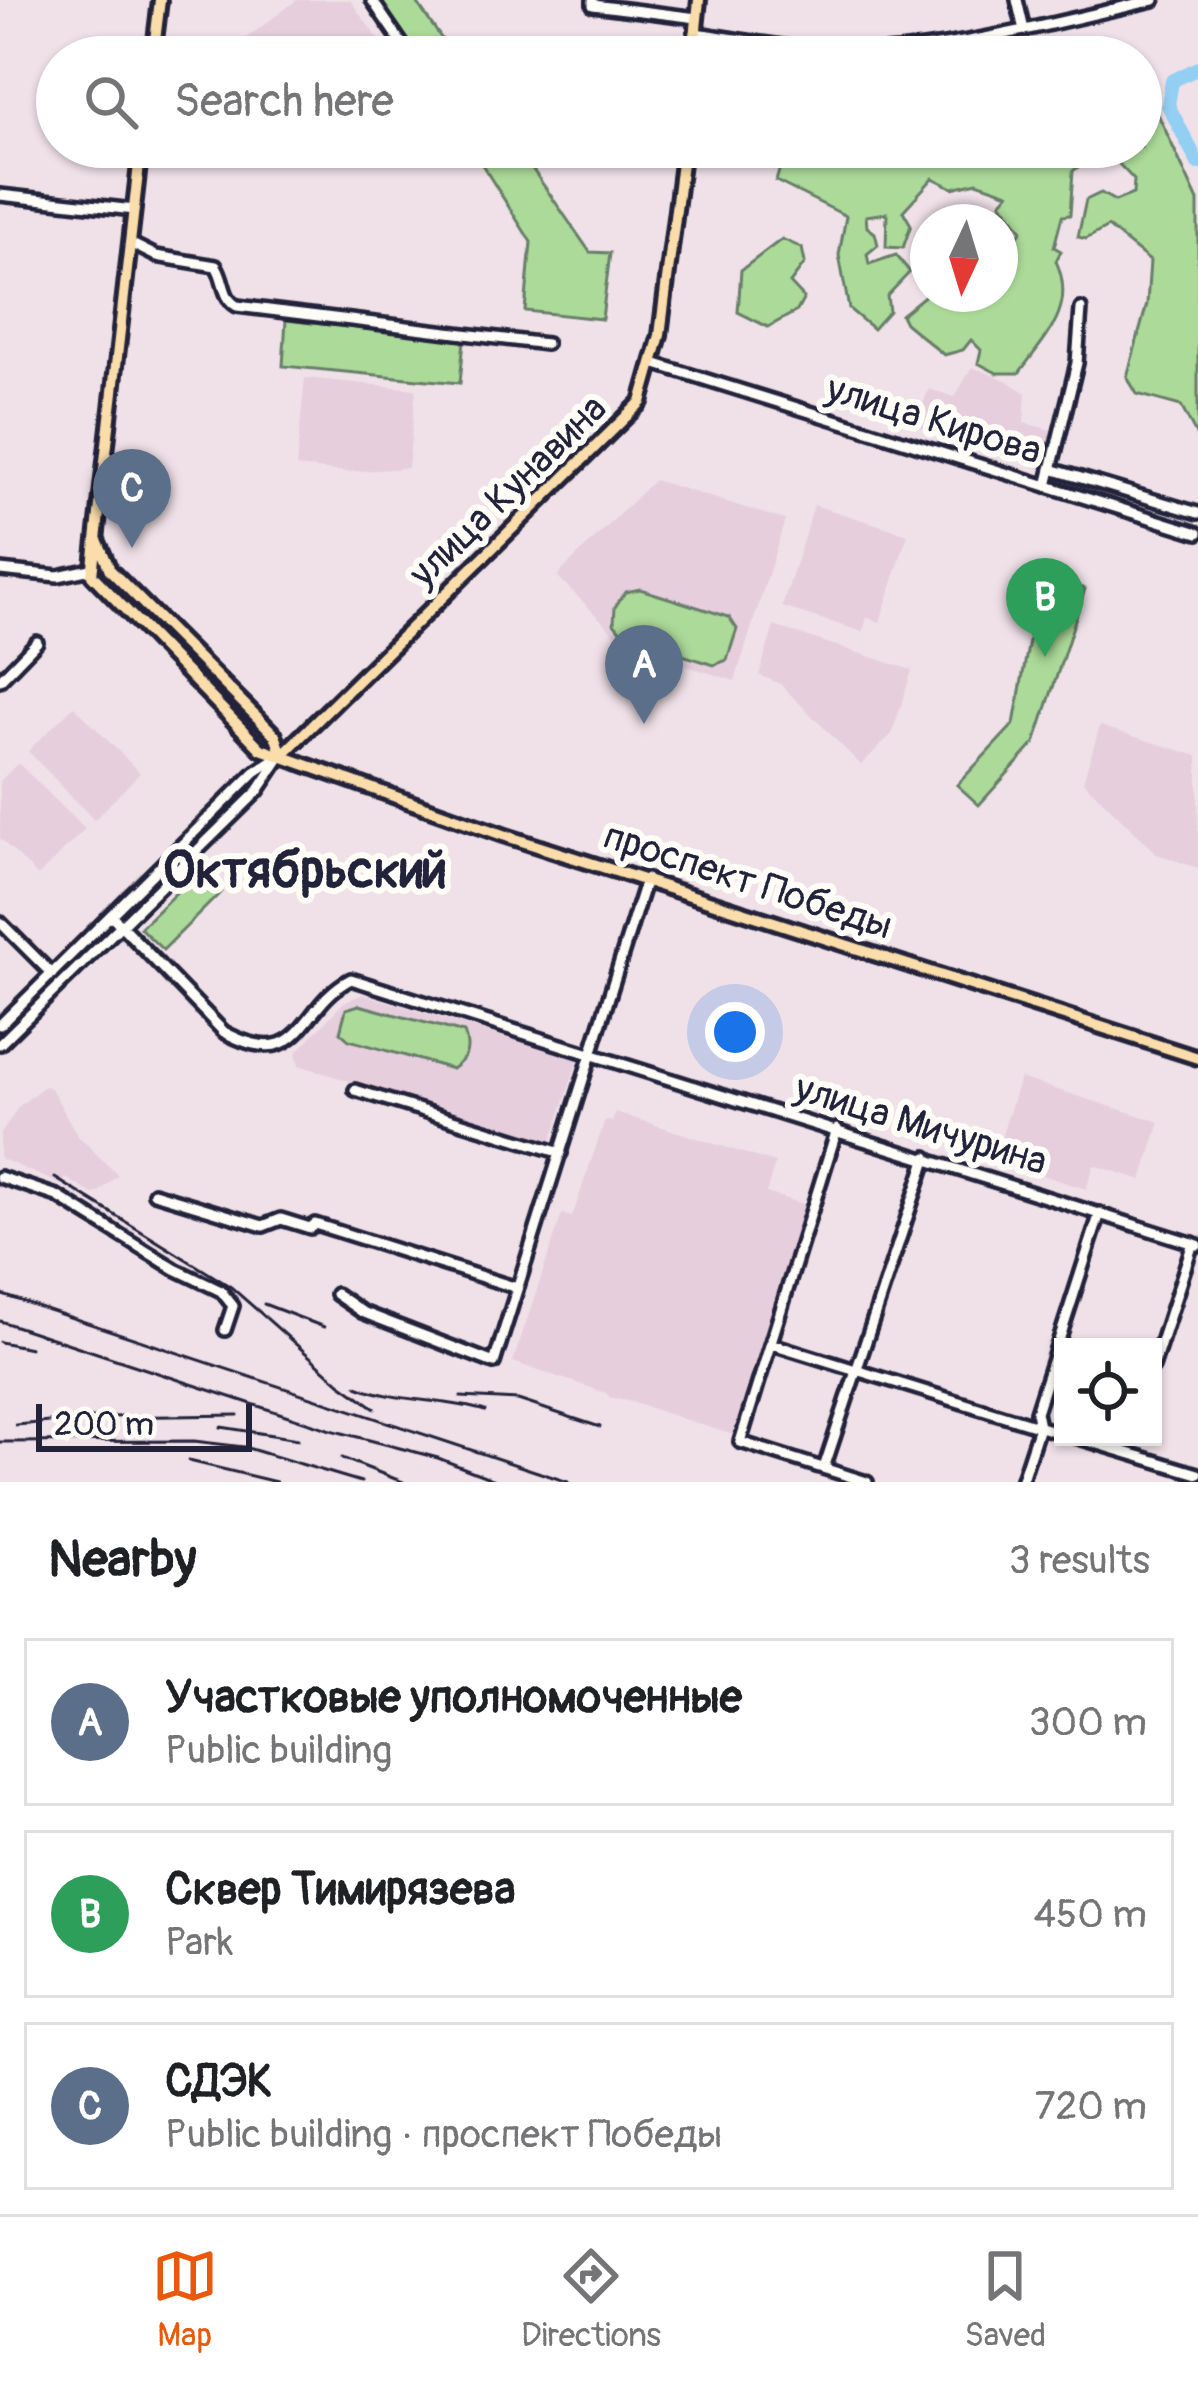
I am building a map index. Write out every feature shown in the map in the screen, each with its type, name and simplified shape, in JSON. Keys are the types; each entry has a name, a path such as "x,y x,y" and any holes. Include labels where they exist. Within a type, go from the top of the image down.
{"main road":[{"path":"156,36 160,0"},
{"path":"695,36 699,0"},
{"name":"проспект Победы","path":"139,168 91,569 97,584 261,749 317,772 1198,1058"},
{"name":"улица Кунавина","path":"282,754 634,412 653,363 681,168"},
{"name":"проспект Победы","path":"97,538 110,570 275,735 282,754"},
{"path":"91,569 110,570"}],"street":[{"path":"373,0 397,36"},
{"path":"593,0 593,5 697,18"},
{"path":"1016,0 1024,30"},
{"path":"988,36 1154,0"},
{"path":"695,33 718,36"},
{"path":"0,195 134,210"},
{"path":"130,243 156,256 216,266 226,295 237,306 546,344"},
{"path":"1047,485 1077,363 1081,309"},
{"name":"улица Кирова","path":"653,363 1198,533"},
{"path":"1051,469 1198,513"},
{"path":"58,576 91,569"},
{"path":"0,570 97,584"},
{"path":"0,680 37,643"},
{"path":"190,678 204,664"},
{"name":"улица Кунавина","path":"0,1025 255,772 282,754"},
{"name":"улица Кунавина","path":"0,1043 258,791 282,754"},
{"path":"336,1294 362,1312 494,1363 646,880"},
{"path":"112,916 121,925"},
{"path":"0,922 52,974"},
{"name":"улица Мичурина","path":"121,925 224,1032 244,1043 274,1046 301,1033 331,989 351,979 1195,1244"},
{"path":"355,1090 561,1153"},
{"path":"837,1130 740,1442 867,1482"},
{"path":"824,1468 927,1157"},
{"path":"0,1178 57,1196 221,1291 233,1306 225,1330"},
{"path":"154,1193 263,1226 280,1220 310,1228 315,1224 517,1288"},
{"path":"1021,1482 1039,1427 1036,1412 1100,1213"},
{"path":"1162,1341 1195,1244"},
{"path":"772,1344 1054,1431"},
{"path":"1111,1446 1198,1474"},
{"path":"1126,1450 1127,1446"}],"shaded area":[{"path":"297,0 350,0 376,36 249,36"},
{"path":"972,367 1026,393 1024,423 1055,431 1042,469 914,425 929,389 955,397"},
{"path":"305,378 416,389 408,468 347,472 296,467"},
{"path":"654,480 785,520 735,681 629,648 557,576"},
{"path":"814,505 908,534 880,622 867,618 863,632 782,607"},
{"path":"774,626 912,670 892,734 861,765 780,684 759,675"},
{"path":"74,706 140,773 94,820 28,751"},
{"path":"1100,726 1198,756 1198,868 1157,854 1083,781"},
{"path":"18,763 85,829 38,876 0,838 0,781"},
{"path":"363,994 578,1060 550,1145 299,1065 296,1053 344,1002"},
{"path":"1020,1078 1160,1122 1142,1180 1094,1165 1086,1189 994,1160"},
{"path":"44,1086 51,1088 77,1135 118,1175 98,1193 66,1178 62,1185 0,1158 0,1135 19,1106"},
{"path":"615,1112 775,1163 766,1193 807,1205 736,1436 610,1398 513,1362 562,1214 572,1217 605,1120 612,1122"}],"green space":[{"path":"376,0 415,0 440,36 399,36"},
{"path":"1162,123 1198,201 1198,438 1181,406 1137,394 1127,377 1147,304 1150,261 1108,227 1086,239 1078,237 1086,200 1101,193 1115,201 1133,194 1134,180 1123,168 1162,168"},
{"path":"484,168 532,168 590,252 610,253 602,319 525,311 531,242"},
{"path":"780,168 1077,168 1070,215 1062,216 1054,247 1061,251 1056,261 1062,278 1061,307 1019,373 997,373 978,363 981,350 971,340 963,350 944,355 901,315 910,308 910,312 1018,312 1018,236 1022,230 1018,204 1001,202 1009,193 977,182 953,188 933,178 903,211 910,228 903,248 886,247 887,213 866,216 878,245 867,254 869,264 896,255 910,272 887,296 889,311 873,329 849,309 839,255 846,216 776,181"},
{"path":"782,239 802,248 805,263 790,283 804,298 797,311 768,327 738,312 741,270"},
{"path":"286,320 464,340 460,383 283,366"},
{"path":"1041,574 1085,589 1035,743 979,805 957,785 1014,724"},
{"path":"640,589 729,617 737,629 727,660 714,665 625,637 614,623 615,607 625,592"},
{"path":"199,870 221,892 163,950 140,928"},
{"path":"359,1005 464,1033 466,1054 452,1069 349,1040 340,1032 346,1009"}],"waterway":[{"path":"1198,68 1172,81 1168,105 1198,163"}],"railway":[{"path":"55,1178 231,1287 375,1408"},
{"path":"0,1294 568,1482"},
{"path":"264,1304 324,1327"},
{"path":"0,1321 331,1430 438,1458 500,1482"},
{"path":"0,1342 30,1348"},
{"path":"357,1386 485,1411"},
{"path":"461,1397 518,1400 600,1427"},
{"path":"16,1425 106,1417 238,1415"},
{"path":"221,1427 298,1439"},
{"path":"0,1442 194,1441 244,1447 361,1482"},
{"path":"342,1458 403,1482"},
{"path":"189,1461 276,1482"}],"place":[{"name":"СДЭК","path":"132,548"},
{"name":"Сквер Тимирязева","path":"1045,657"},
{"name":"Участковые уполномоченные","path":"644,724"}],"district":[{"name":"Октябрьский","path":"305,871"}]}
